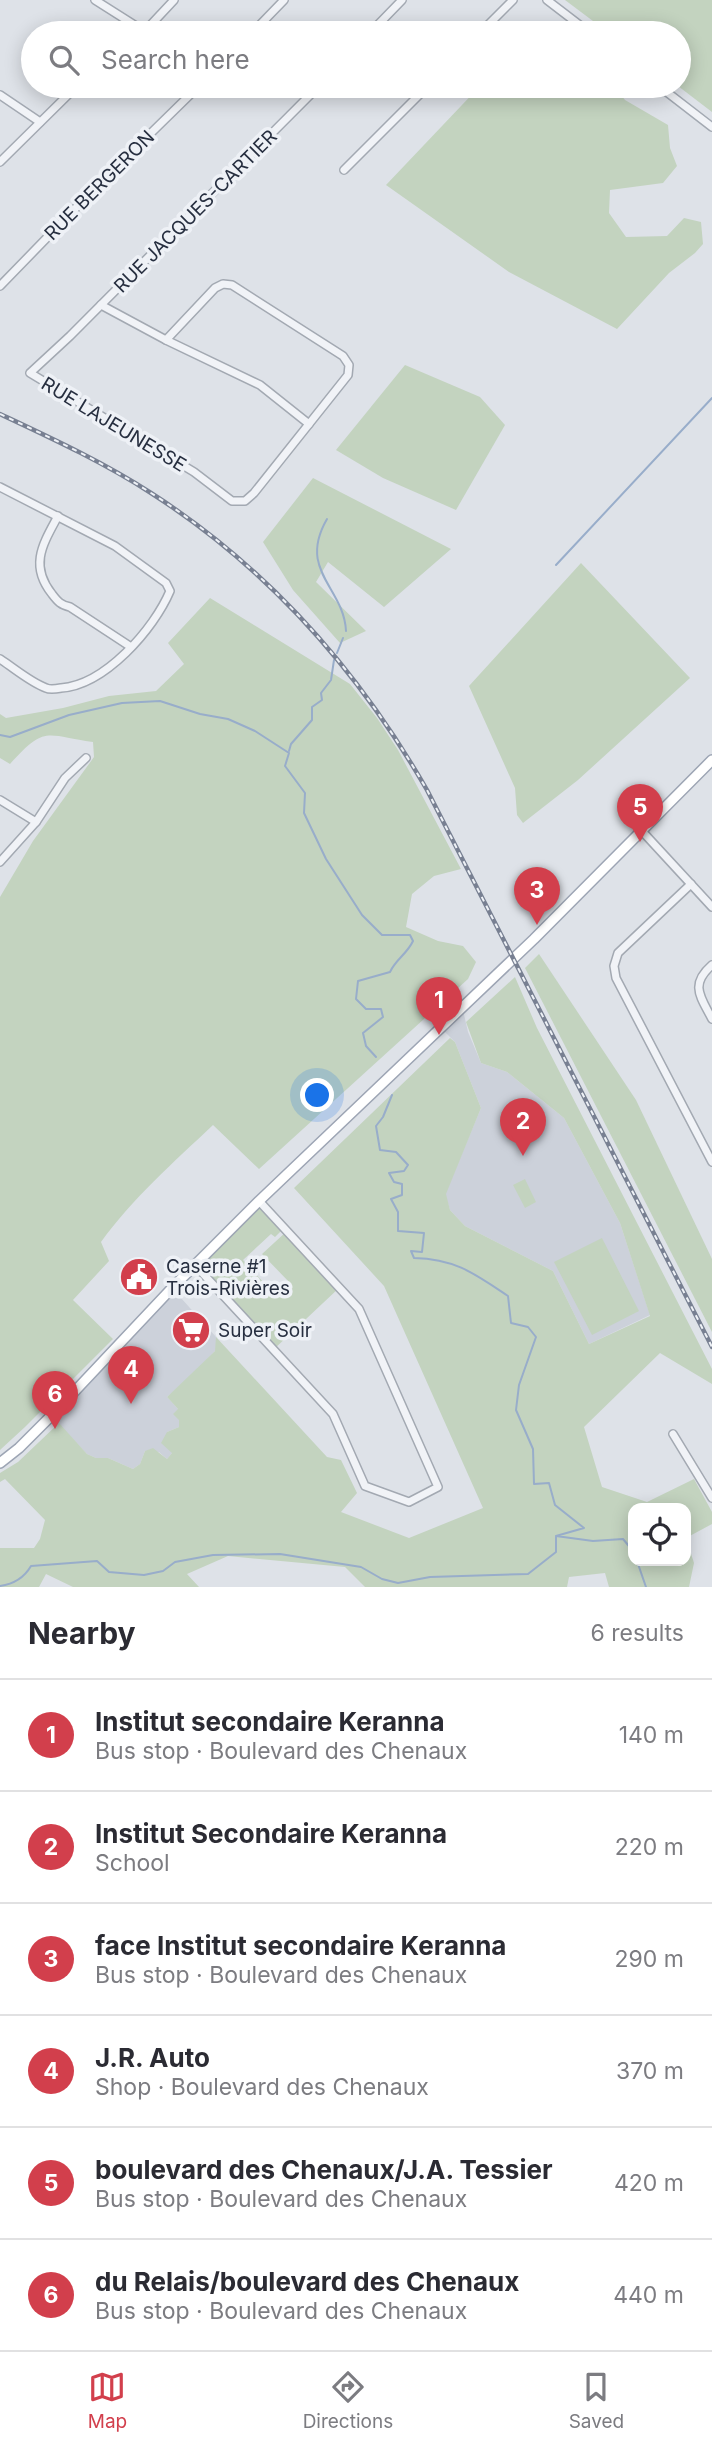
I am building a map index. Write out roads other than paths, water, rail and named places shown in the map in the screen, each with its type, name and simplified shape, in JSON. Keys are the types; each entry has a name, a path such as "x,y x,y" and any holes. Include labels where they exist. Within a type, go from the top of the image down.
{"main road":[{"path":"0,1463 59,1408 259,1201 534,939 712,760"}],"street":[{"path":"95,0 128,21"},
{"path":"156,21 174,0"},
{"path":"264,21 284,0"},
{"path":"382,21 402,0"},
{"path":"492,21 513,0"},
{"path":"547,0 574,21"},
{"path":"0,95 40,122"},
{"path":"0,162 65,98"},
{"name":"RUE BERGERON","path":"0,286 187,98"},
{"name":"RUE JACQUES-CARTIER","path":"70,336 307,98"},
{"path":"344,170 416,98"},
{"path":"675,98 712,127"},
{"path":"102,305 166,340 260,385 309,424 348,374 349,365 343,356 232,285 223,284 215,288 166,340"},
{"name":"RUE LAJEUNESSE","path":"70,336 30,373 194,472 232,500 245,501 254,494 309,424"},
{"path":"0,486 115,546 166,583 170,592 163,608 131,647 98,676 68,688 47,689 0,659"},
{"path":"58,516 42,545 39,561 45,585 61,605 70,607 131,647"},
{"path":"0,862 36,822 65,778 86,758"},
{"path":"0,800 36,822"},
{"path":"641,830 712,907"},
{"path":"691,884 618,953 614,966 616,978 712,1162"},
{"path":"712,965 701,976 698,987 712,1020"},
{"path":"195,1265 333,1414 365,1486 408,1502 438,1487 359,1309 259,1201"},
{"path":"673,1434 712,1498"}],"waterway":[{"path":"556,565 712,398"},
{"path":"327,519 319,537 319,566 338,602 346,631"},
{"path":"337,653 343,638"},
{"path":"289,751 291,744 312,720 312,707 322,700 321,693 331,680 334,660"},
{"path":"0,735 10,737 69,715 122,703 160,701 200,714 228,719 255,731 289,753 285,766 305,793 304,813 326,859 362,915 382,935 410,935 413,941 390,972 358,981 356,999 366,1009 381,1009 383,1017 363,1033 366,1046 376,1057"},
{"path":"392,1095 376,1126 380,1150 396,1152 408,1165 404,1171 389,1173 394,1182 402,1184 402,1195 391,1199 398,1212 398,1231 424,1233 422,1252 411,1251 414,1258 442,1261 485,1281 508,1296 511,1323 528,1327 536,1337 519,1385 516,1410 533,1449 534,1484 549,1483 555,1505 584,1528 556,1536 593,1541 623,1539 628,1545"},
{"path":"0,1586 18,1580 31,1566 97,1561 109,1572 144,1575 163,1571 175,1562 213,1555 280,1554 361,1567 382,1579 398,1583 430,1577 528,1574 556,1552 556,1537"},
{"path":"639,1566 646,1587"}],"railway":[{"path":"0,414 114,471 194,522 272,588 340,663 400,746 427,790 712,1347"}],"place":[{"name":"boulevard des Chenaux/J.A. Tessier","path":"640,842"},
{"name":"face Institut secondaire Keranna","path":"537,925"},
{"name":"Institut secondaire Keranna","path":"439,1035"},
{"name":"Institut Secondaire Keranna","path":"523,1156"},
{"name":"Caserne #1 Trois-Rivières","path":"139,1277"},
{"name":"Super Soir","path":"191,1330"},
{"name":"J.R. Auto","path":"131,1404"},
{"name":"du Relais/boulevard des Chenaux","path":"55,1429"}]}
